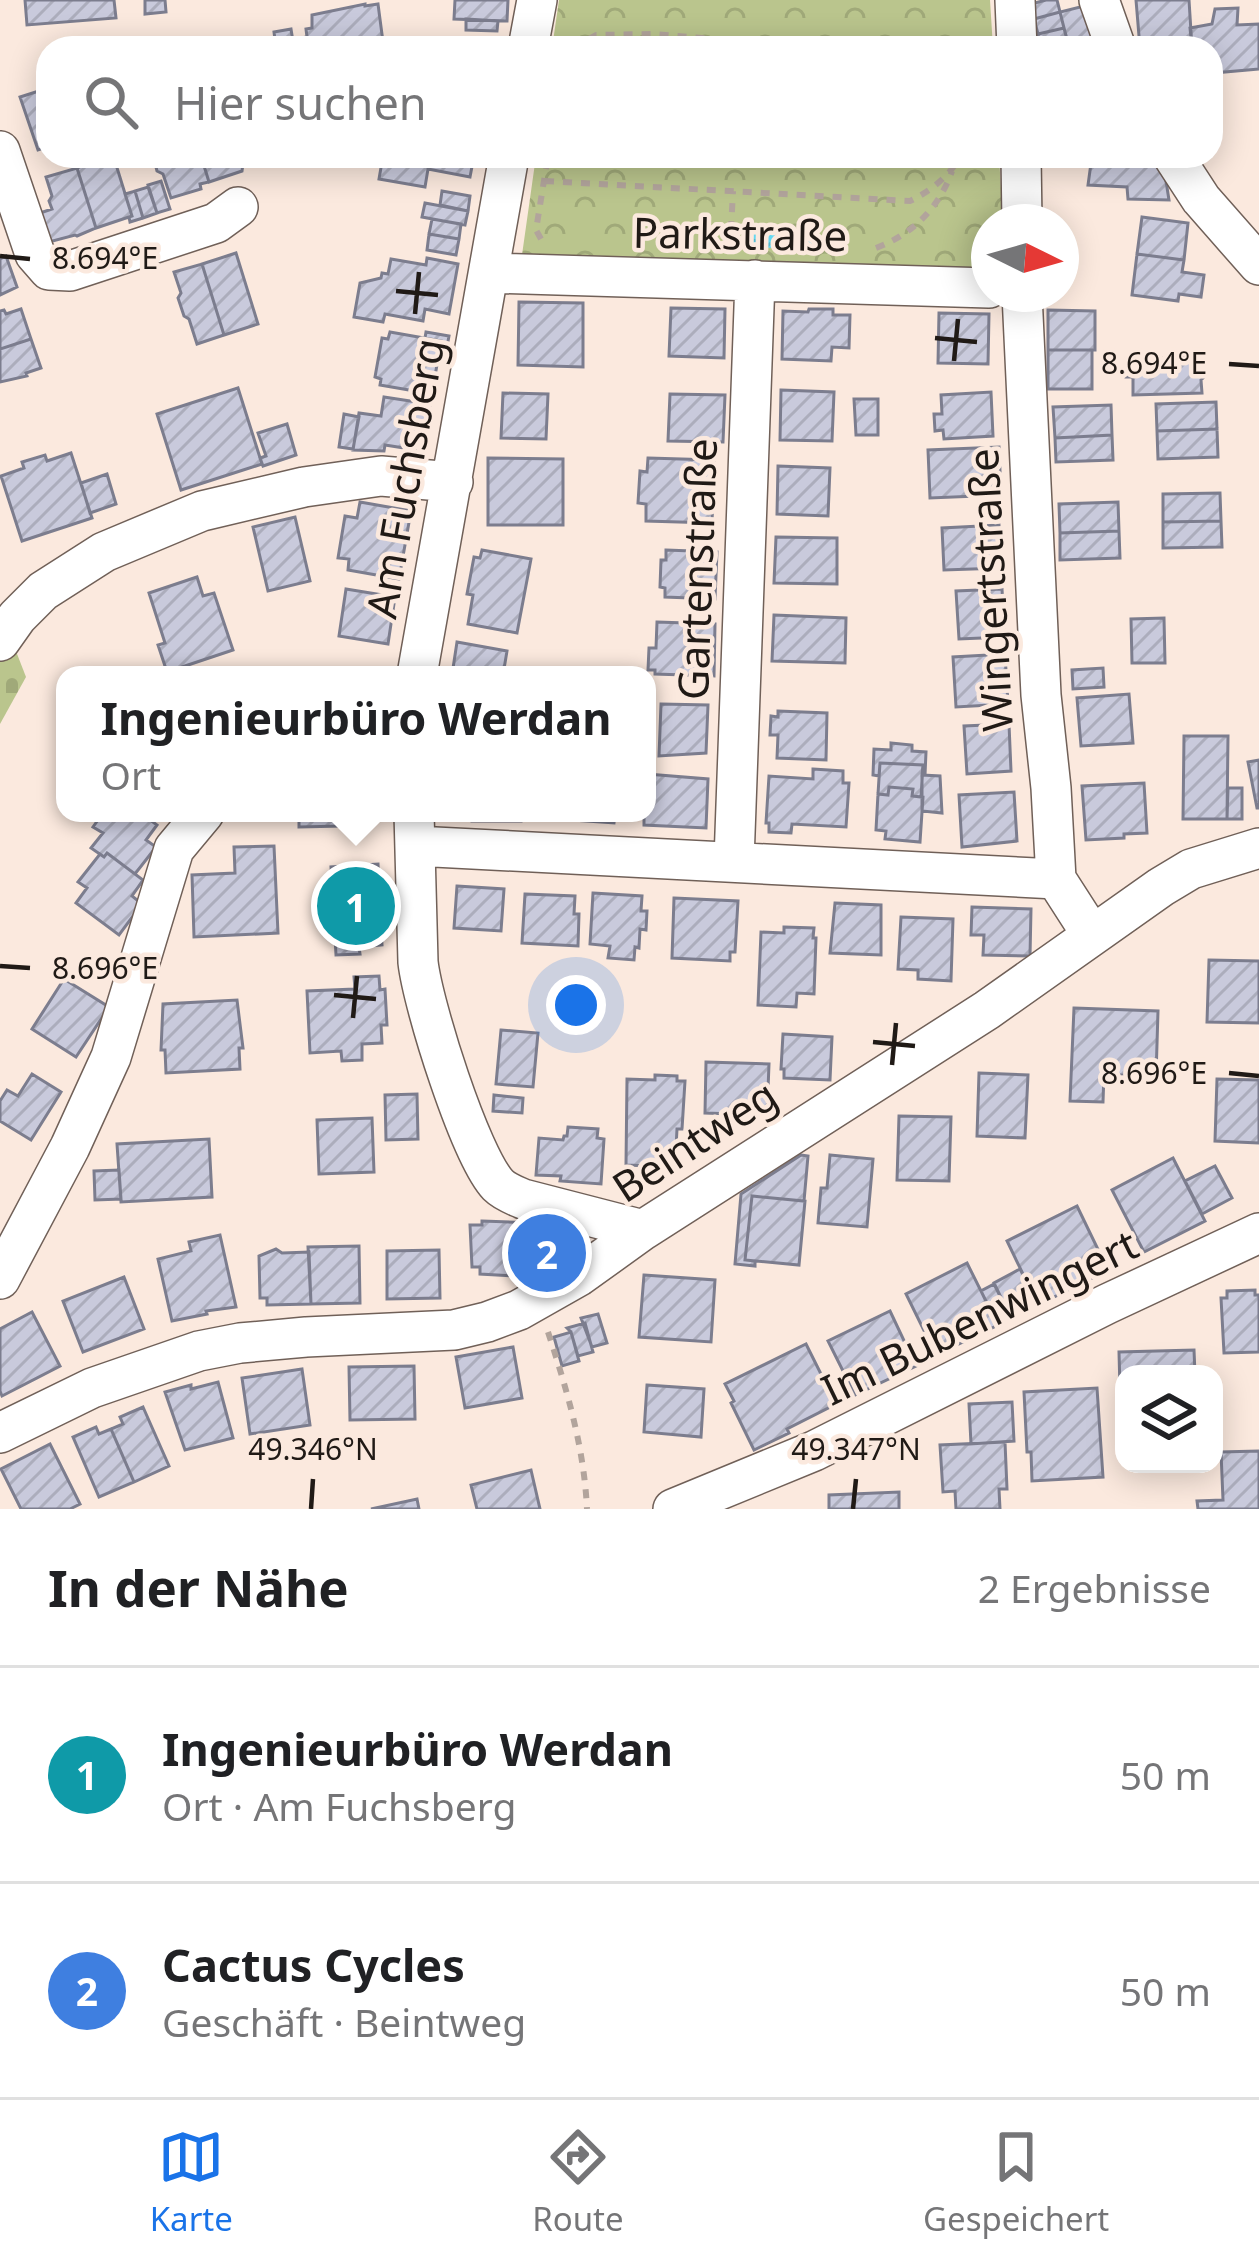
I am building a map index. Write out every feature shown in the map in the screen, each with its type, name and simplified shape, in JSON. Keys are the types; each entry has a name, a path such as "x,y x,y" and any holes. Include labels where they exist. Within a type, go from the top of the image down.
{"street":[{"path":"531,36 537,0"},
{"path":"1015,0 1016,36"},
{"path":"1099,0 1112,36"},
{"path":"0,152 35,254 49,270 70,271 195,230 216,223 238,207"},
{"path":"1021,168 1022,204"},
{"path":"1181,168 1259,266"},
{"name":"Am Fuchsberg","path":"419,666 489,273 530,173"},
{"name":"Parkstraße","path":"489,273 751,267 971,286"},
{"name":"Gartenstraße","path":"734,861 751,267"},
{"name":"Wingertstraße","path":"1023,312 1041,694 1056,879"},
{"path":"9,629 44,591 104,552 202,511 304,487 381,476 452,482"},
{"path":"0,1279 111,1057 174,848 196,822"},
{"path":"643,1230 513,1195 490,1174 451,1079 421,982 414,830 734,861 1056,879 1092,935"},
{"name":"Beintweg","path":"0,1433 92,1388 200,1351 306,1337 454,1330 538,1300 987,1010 1191,869 1259,848"},
{"name":"Im Bubenwingert","path":"673,1509 834,1442 1259,1233"}],"path":[{"path":"594,36 677,36"},
{"path":"860,252 882,247 914,227 944,195 954,168"},
{"path":"545,242 536,230 530,173 910,201 952,171"},
{"path":"733,191 730,250 751,267"},
{"path":"538,1300 574,1412 587,1509"}],"green space":[{"path":"559,0 990,0 992,36 554,36"},
{"path":"534,168 1000,168 1002,204 971,204 971,273 521,262"},
{"path":"0,610 26,677 0,724"}],"water":[{"path":"752,234 833,237 832,250 751,247"}],"building":[{"path":"25,0 114,0 116,18 27,25"},
{"path":"145,0 165,0 166,12 145,14"},
{"path":"455,0 508,0 507,21 454,19"},
{"path":"1057,0 1060,12 1034,19 1031,4"},
{"path":"1136,0 1189,0 1191,36 1139,36"},
{"path":"378,4 382,36 307,36 312,15"},
{"path":"1088,5 1095,36 1066,36 1060,12"},
{"path":"1238,8 1237,25 1259,24 1259,69 1223,72 1223,36 1191,36 1190,28 1212,24 1215,9"},
{"path":"1060,12 1064,28 1038,34 1034,19"},
{"path":"466,19 498,21 497,31 466,30"},
{"path":"1064,28 1066,36 1039,36"},
{"path":"291,29 292,36 274,36 274,32"},
{"path":"36,92 36,144 20,97"},
{"path":"77,168 117,168 132,216 96,228"},
{"path":"77,168 96,228 49,242 40,213 52,209 46,177"},
{"path":"205,168 209,182 171,198 163,174 157,171"},
{"path":"205,168 242,168 242,171 209,182"},
{"path":"381,168 472,168 470,177 428,169 425,187 379,179"},
{"path":"1090,168 1164,168 1169,200 1128,199 1127,187 1088,185"},
{"path":"161,181 170,209 157,213 148,185"},
{"path":"148,187 157,213 143,218 135,191"},
{"path":"135,191 143,218 130,222 125,194"},
{"path":"442,191 470,196 468,211 440,205"},
{"path":"425,203 468,211 465,225 422,217"},
{"path":"1142,217 1188,223 1184,260 1137,254"},
{"path":"432,219 461,224 459,239 429,234"},
{"path":"429,234 459,239 456,255 427,250"},
{"path":"236,253 258,324 224,335 202,264"},
{"path":"1137,254 1184,260 1182,272 1204,275 1201,297 1179,294 1178,301 1132,295"},
{"path":"6,256 17,287 0,295 0,259"},
{"path":"427,258 458,264 449,314 425,309 423,321 385,314 383,322 354,317 360,283 388,274 391,259 426,265"},
{"path":"202,264 224,335 197,344 178,298 181,293 174,272"},
{"path":"519,302 583,303 583,367 518,365"},
{"path":"671,308 725,309 724,358 669,356"},
{"path":"21,309 31,339 0,349 0,311"},
{"path":"783,311 850,315 849,348 832,347 831,361 782,359"},
{"path":"1095,311 1095,350 1048,350 1048,312"},
{"path":"939,313 989,314 988,364 938,363"},
{"path":"390,332 441,341 432,394 380,385 381,379 375,377 382,338 388,339"},
{"path":"426,332 449,336 446,352 440,351 441,341 425,338"},
{"path":"31,339 41,368 0,382 0,349"},
{"path":"1048,350 1092,350 1092,389 1048,389"},
{"path":"1201,357 1206,375 1201,380 1202,393 1133,395 1126,359"},
{"path":"238,388 262,464 181,490 157,414"},
{"path":"781,390 834,392 832,441 780,440"},
{"path":"991,392 993,436 944,439 943,430 935,431 934,414 942,414 941,395"},
{"path":"503,393 548,394 546,439 501,438"},
{"path":"670,394 725,395 723,442 668,441"},
{"path":"384,397 430,404 423,451 385,445 384,451 353,450 359,413 381,416"},
{"path":"854,399 878,399 878,435 856,435"},
{"path":"1216,402 1217,429 1157,431 1156,404"},
{"path":"1111,405 1112,435 1055,438 1053,407"},
{"path":"344,414 359,417 353,449 339,447"},
{"path":"287,424 296,455 263,466 260,458 266,456 258,433"},
{"path":"1217,429 1218,457 1158,459 1157,431"},
{"path":"1112,435 1113,460 1056,462 1055,438"},
{"path":"999,447 1001,495 930,498 928,450"},
{"path":"71,453 92,518 22,541 1,476 24,468 22,462"},
{"path":"488,458 563,459 563,525 488,525"},
{"path":"648,458 714,460 712,523 646,521 646,504 638,503 640,471 647,472"},
{"path":"778,466 830,468 828,516 777,514"},
{"path":"107,474 116,504 90,513 81,483"},
{"path":"1220,493 1221,521 1163,522 1163,494"},
{"path":"360,502 411,511 399,579 348,570 349,559 338,558 345,516 357,518"},
{"path":"1118,502 1119,531 1060,533 1059,504"},
{"path":"295,517 310,581 268,591 253,527"},
{"path":"1221,521 1222,547 1163,548 1163,522"},
{"path":"999,525 1001,568 944,570 942,528"},
{"path":"1119,531 1120,558 1060,560 1060,533"},
{"path":"776,537 837,538 837,584 774,583"},
{"path":"482,550 531,559 517,633 468,624 473,595 467,594 474,557 480,558"},
{"path":"666,550 717,552 715,599 665,597 665,588 660,587"},
{"path":"197,577 203,596 214,593 233,650 185,666 165,666 158,645 165,643 149,593"},
{"path":"346,589 395,597 388,644 339,636"},
{"path":"1002,589 1005,637 959,639 956,591"},
{"path":"774,615 846,618 845,663 772,661"},
{"path":"1164,618 1165,663 1132,663 1131,619"},
{"path":"657,622 715,624 714,676 656,674 656,666 648,666 649,648 656,648"},
{"path":"457,642 507,651 504,666 453,666"},
{"path":"1005,654 1008,704 956,707 953,657"},
{"path":"1103,668 1104,687 1073,689 1072,670"},
{"path":"1129,694 1133,743 1081,746 1077,698"},
{"path":"661,704 708,705 706,753 659,756"},
{"path":"778,711 827,713 826,760 777,758 778,735 770,735 771,716 778,717"},
{"path":"1009,724 1011,771 967,774 964,726"},
{"path":"1184,736 1228,736 1227,819 1183,819"},
{"path":"891,743 926,752 925,775 923,765 880,763 879,776 873,775 874,749 891,750"},
{"path":"1259,760 1259,808 1257,808 1248,762"},
{"path":"880,763 923,765 921,797 912,796 913,789 889,787 888,795 878,794"},
{"path":"813,769 843,771 843,783 849,783 846,827 792,824 791,833 769,832 769,776 813,779"},
{"path":"656,775 708,779 706,828 644,825 656,822"},
{"path":"922,775 940,776 942,813 922,811"},
{"path":"1144,783 1147,833 1086,840 1082,786"},
{"path":"889,787 913,789 912,796 923,797 920,842 885,839 886,831 876,830 878,794 888,795"},
{"path":"1228,788 1242,788 1242,819 1227,819"},
{"path":"1014,792 1017,841 962,847 959,795"},
{"path":"97,822 153,822 157,825 146,840 156,847 135,874 107,853 104,857 91,848 103,833 93,827"},
{"path":"299,822 342,822 342,826 299,827"},
{"path":"274,846 278,933 194,937 192,875 235,873 234,847"},
{"path":"107,853 143,880 132,896 142,904 119,935 76,903 87,888 78,882 100,854"},
{"path":"378,864 382,945 359,947 360,954 336,955 331,867"},
{"path":"457,886 504,889 501,931 454,928"},
{"path":"593,893 642,896 646,930 640,929 634,960 608,958 610,946 590,944"},
{"path":"525,894 575,896 578,946 522,943"},
{"path":"674,898 738,901 735,952 730,952 730,961 672,958"},
{"path":"835,903 881,905 881,955 830,953"},
{"path":"972,907 1031,909 1030,956 983,955 984,935 971,935"},
{"path":"901,917 953,919 951,981 918,979 918,970 898,969"},
{"path":"784,927 814,928 814,994 797,993 796,1007 758,1005 761,932 784,933"},
{"path":"1209,960 1259,961 1259,1023 1207,1022"},
{"path":"379,976 380,990 385,989 387,1025 381,1025 382,1043 362,1044 362,1060 342,1061 341,1051 310,1053 307,991 355,989 354,977"},
{"path":"64,979 109,1007 76,1057 32,1029"},
{"path":"237,1000 243,1048 239,1048 240,1069 166,1073 165,1050 161,1050 163,1004"},
{"path":"1074,1008 1158,1011 1156,1077 1104,1074 1103,1102 1070,1101"},
{"path":"501,1030 538,1033 533,1087 496,1084"},
{"path":"783,1034 832,1037 830,1080 784,1078"},
{"path":"706,1062 769,1064 767,1115 705,1113"},
{"path":"979,1073 1028,1075 1025,1138 977,1136"},
{"path":"32,1074 61,1092 31,1140 0,1121 0,1101 7,1090 18,1096"},
{"path":"655,1075 685,1081 675,1167 626,1165 627,1079 655,1080"},
{"path":"1217,1079 1259,1080 1259,1143 1215,1141"},
{"path":"417,1094 418,1139 386,1140 385,1095"},
{"path":"494,1095 523,1098 522,1113 493,1111"},
{"path":"899,1116 951,1117 949,1181 897,1180"},
{"path":"372,1118 374,1172 319,1174 317,1120"},
{"path":"568,1127 598,1129 597,1138 604,1139 601,1184 536,1175 539,1138 563,1140"},
{"path":"209,1139 212,1197 121,1202 117,1144"},
{"path":"801,1155 808,1156 804,1201 752,1196 745,1260 755,1261 755,1266 735,1264 741,1194"},
{"path":"830,1155 873,1159 867,1227 818,1223"},
{"path":"1173,1158 1205,1221 1144,1252 1112,1190"},
{"path":"1215,1166 1232,1198 1202,1214 1185,1181"},
{"path":"119,1170 121,1199 95,1200 94,1171"},
{"path":"752,1196 805,1201 799,1265 745,1260"},
{"path":"1077,1206 1108,1270 1038,1305 1007,1241"},
{"path":"542,1218 557,1219 555,1248 541,1247"},
{"path":"482,1221 536,1223 534,1277 480,1274 480,1267 472,1267 470,1225 482,1225"},
{"path":"220,1235 236,1307 172,1321 158,1259 191,1251 189,1242"},
{"path":"359,1246 360,1303 311,1304 308,1247"},
{"path":"276,1249 309,1252 311,1304 267,1305 267,1298 260,1298 259,1256"},
{"path":"439,1250 440,1298 387,1299 387,1251"},
{"path":"967,1263 998,1325 936,1355 906,1294"},
{"path":"1020,1269 1034,1296 1007,1310 994,1283"},
{"path":"644,1275 715,1280 711,1342 639,1337"},
{"path":"124,1277 144,1329 83,1352 63,1301"},
{"path":"994,1284 1007,1310 993,1316 981,1291"},
{"path":"1255,1290 1259,1295 1259,1352 1224,1353 1221,1298 1227,1298 1227,1291"},
{"path":"890,1311 916,1366 855,1395 828,1341"},
{"path":"32,1312 60,1366 2,1396 0,1329"},
{"path":"598,1314 607,1343 592,1347 581,1318"},
{"path":"585,1323 593,1352 578,1356 567,1328"},
{"path":"571,1332 579,1361 562,1366 554,1337"},
{"path":"806,1344 836,1404 754,1450 725,1384"},
{"path":"513,1347 522,1398 465,1408 456,1357"},
{"path":"1194,1350 1195,1365 1119,1365 1119,1352"},
{"path":"414,1366 415,1419 350,1420 349,1367"},
{"path":"302,1369 310,1425 250,1434 242,1378"},
{"path":"218,1382 233,1438 185,1450 165,1392"},
{"path":"647,1385 704,1389 701,1437 644,1432"},
{"path":"1097,1388 1103,1477 1032,1481 1024,1392"},
{"path":"1012,1402 1014,1441 971,1444 969,1404"},
{"path":"143,1407 169,1466 134,1482 111,1429 123,1424 120,1417"},
{"path":"96,1427 99,1434 111,1429 134,1482 99,1497 73,1437"},
{"path":"1005,1442 1007,1489 999,1489 1000,1509 956,1509 955,1491 943,1492 940,1445"},
{"path":"50,1444 80,1504 70,1509 21,1509 1,1469"},
{"path":"1259,1451 1259,1509 1198,1509 1197,1501 1223,1500 1223,1452"},
{"path":"531,1470 540,1509 477,1509 471,1485"},
{"path":"899,1492 899,1509 829,1509 829,1495"},
{"path":"417,1499 419,1509 371,1509"}],"place":[{"name":"Ingenieurbüro Werdan","path":"356,906"},
{"name":"Cactus Cycles","path":"547,1253"}]}
